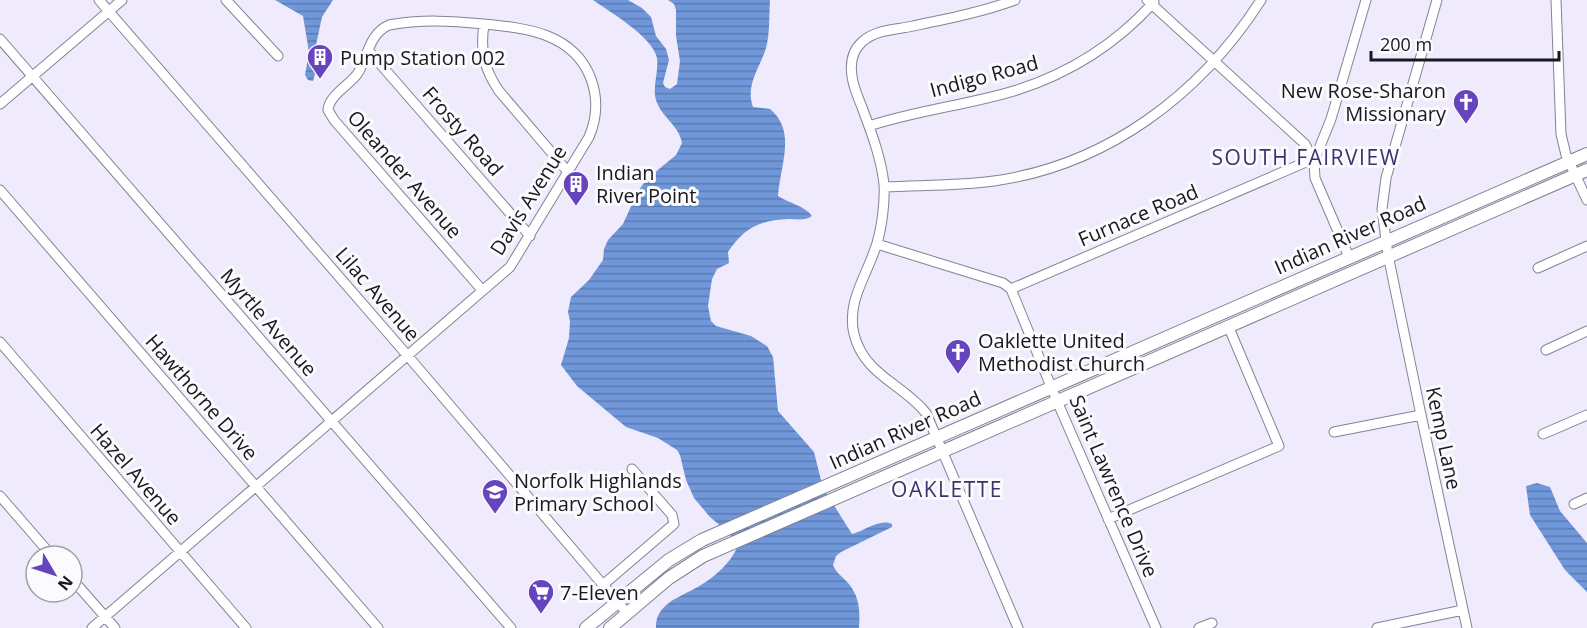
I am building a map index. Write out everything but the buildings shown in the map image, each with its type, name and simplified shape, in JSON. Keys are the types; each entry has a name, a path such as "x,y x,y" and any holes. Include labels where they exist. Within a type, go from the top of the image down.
{"main road":[{"name":"Indian River Road","path":"586,628 669,560 690,546 1349,256 1587,154"},
{"name":"Indian River Road","path":"610,628 669,578 696,560 1581,172"}],"street":[{"name":"Lilac Avenue","path":"99,0 627,613"},
{"path":"0,104 122,0"},
{"path":"226,0 278,56"},
{"path":"1014,0 978,12 879,32 862,42 853,54 851,75 880,159 884,187 877,244 854,302 853,325 856,341 877,373 917,401 926,413 1018,628"},
{"path":"884,187 994,181 1049,169 1080,158 1111,143 1152,118 1180,95 1228,46 1261,0"},
{"path":"1314,161 1331,119 1365,0"},
{"name":"Kemp Lane","path":"1437,0 1383,188 1382,209 1388,255 1420,415 1467,628"},
{"path":"1556,0 1560,124 1563,144 1569,161 1581,172 1587,200"},
{"path":"1152,2 1305,144 1314,161 1316,182 1349,256"},
{"name":"Indigo Road","path":"870,126 901,116 1008,92 1050,77 1105,47 1132,24 1152,2"},
{"name":"Davis Avenue","path":"92,628 510,267 589,137 594,121 596,96 588,71 574,52 552,37 520,27 430,20 389,26 378,33 357,74 331,100 328,107"},
{"path":"484,24 482,51 491,80 568,172"},
{"name":"Myrtle Avenue","path":"0,39 510,628"},
{"name":"Frosty Road","path":"368,50 530,236"},
{"name":"Oleander Avenue","path":"328,107 334,120 482,290"},
{"name":"Furnace Road","path":"1011,289 1306,162 1314,161"},
{"name":"Hawthorne Drive","path":"0,190 378,628"},
{"path":"877,244 1003,283 1011,289"},
{"path":"1538,268 1587,246"},
{"name":"Saint Lawrence Drive","path":"1011,289 1156,628"},
{"path":"1108,519 1279,446 1229,328"},
{"path":"1546,350 1587,331"},
{"name":"Hazel Avenue","path":"0,342 246,628"},
{"path":"1334,432 1420,415"},
{"path":"1543,434 1587,415"},
{"path":"604,584 674,524 672,516 632,469"},
{"path":"0,496 42,544"},
{"path":"1574,504 1587,498"},
{"path":"84,593 115,628"},
{"path":"1377,628 1463,610"},
{"path":"1199,628 1212,623"}],"water":[{"path":"275,0 333,0 322,17 316,45 317,67 313,81 308,80 305,75 309,52 303,16"},
{"path":"593,0 628,0 642,8 651,17 656,36 666,49 669,60 663,83 670,89 677,84 680,61 676,36 676,10 674,4 668,0 770,0 767,43 752,84 751,99 753,107 770,109 783,128 785,150 778,196 801,207 812,216 804,219 769,221 754,227 740,237 728,252 729,263 717,269 712,279 708,306 711,321 716,326 751,336 767,346 773,357 778,411 814,452 823,488 852,534 877,524 892,524 892,527 841,552 836,556 833,565 855,594 859,610 859,628 656,628 657,619 665,606 701,585 722,569 737,548 730,534 710,517 694,498 677,450 658,438 626,427 577,386 561,365 569,338 568,312 571,297 589,280 603,260 608,240 623,224 638,191 647,179 676,155 682,143 677,131 656,100 657,58 654,50 630,26"},
{"path":"1537,483 1550,487 1560,511 1587,543 1587,592 1565,570 1530,515 1526,486"}],"place":[{"name":"Pump Station 002","path":"320,80"},
{"name":"New Rose-Sharon Missionary","path":"1466,125"},
{"name":"Indian River Point","path":"576,207"},
{"name":"Oaklette United Methodist Church","path":"958,375"},
{"name":"Norfolk Highlands Primary School","path":"495,515"},
{"name":"7-Eleven","path":"541,615"}],"district":[{"name":"SOUTH FAIRVIEW","path":"1306,157"},
{"name":"OAKLETTE","path":"947,489"}]}
